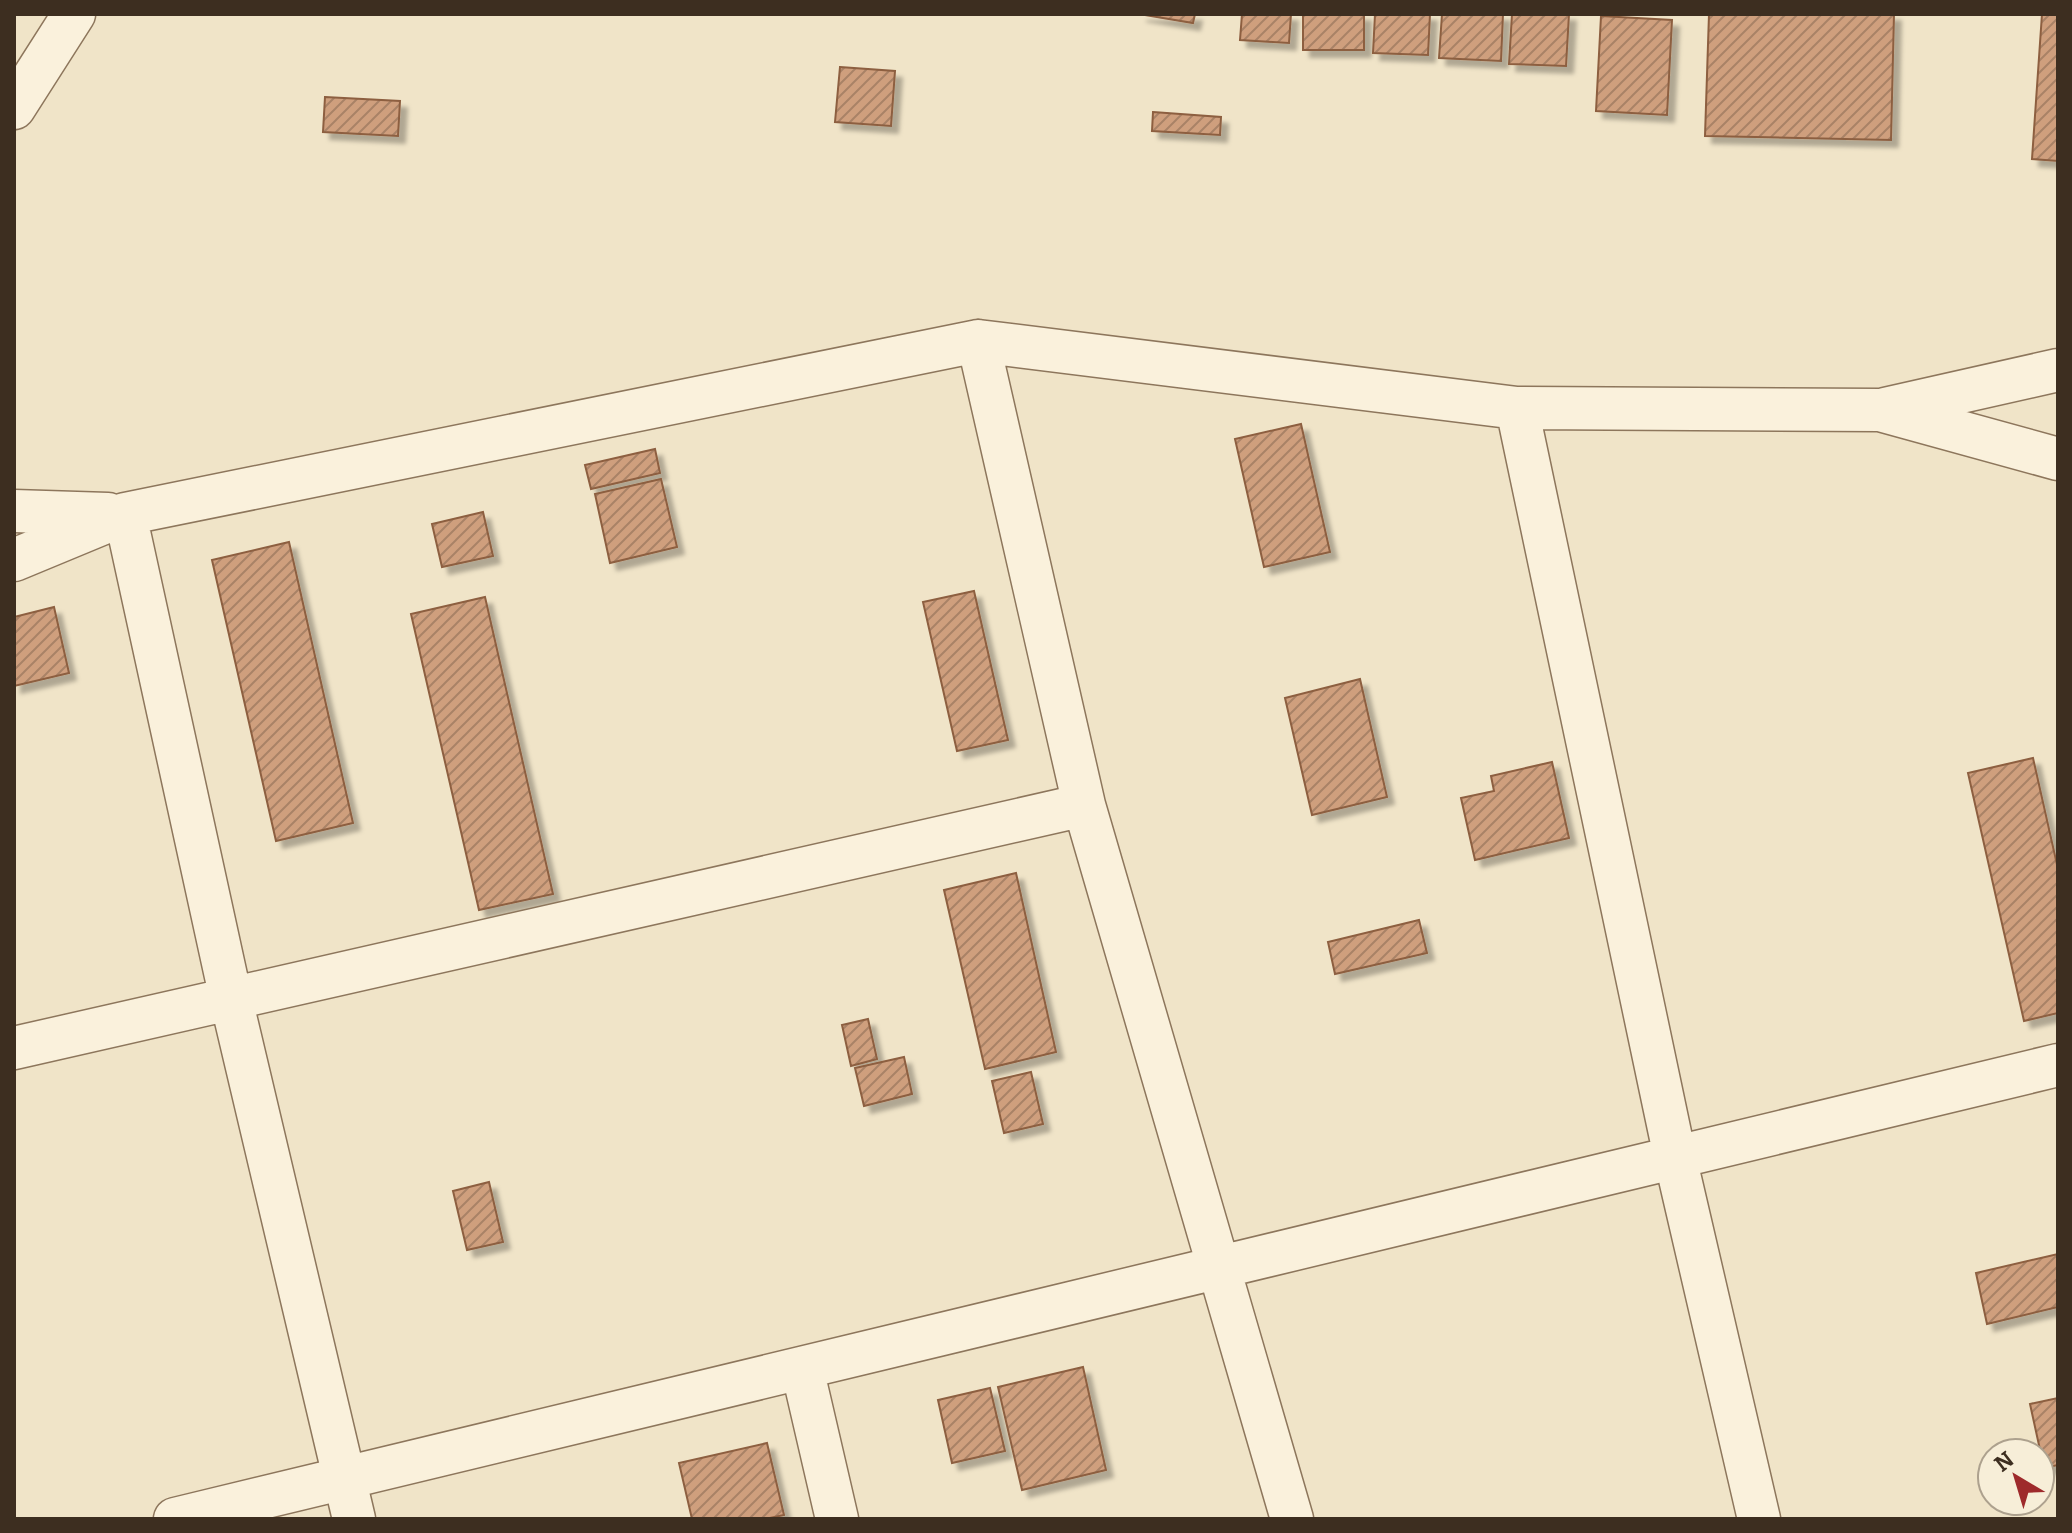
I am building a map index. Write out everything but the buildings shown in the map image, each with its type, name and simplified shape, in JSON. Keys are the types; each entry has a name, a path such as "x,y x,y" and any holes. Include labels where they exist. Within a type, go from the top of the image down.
{"street":[{"path":"14,108 74,14"},
{"path":"978,341 1084,805 1292,1519"},
{"path":"14,560 125,514 978,341 1517,408 1880,410 2058,370"},
{"path":"1517,408 1675,1157 1759,1519"},
{"path":"1880,410 2058,459"},
{"path":"14,511 125,514"},
{"path":"125,514 231,999 342,1479 354,1519"},
{"path":"14,1048 1084,805"},
{"path":"175,1519 2058,1065"},
{"path":"802,1368 837,1519"}]}
